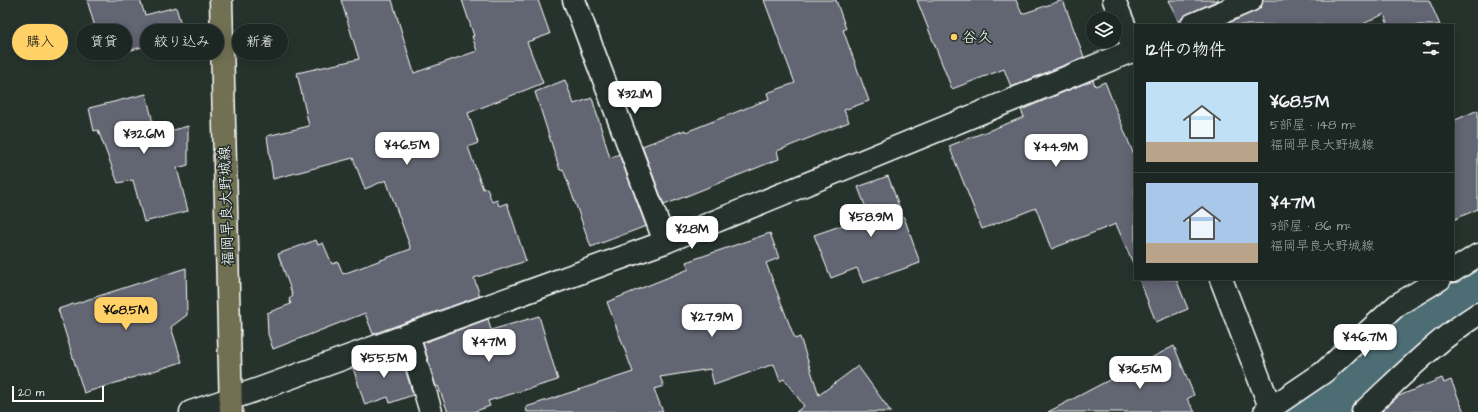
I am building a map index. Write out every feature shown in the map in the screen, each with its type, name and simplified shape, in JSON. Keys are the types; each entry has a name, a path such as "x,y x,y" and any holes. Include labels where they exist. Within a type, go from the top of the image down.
{"main road":[{"name":"福岡早良大野城線","path":"221,0 232,405"}],"street":[{"path":"574,0 665,242"},
{"path":"1114,0 1134,48"},
{"path":"1194,24 1251,0"},
{"path":"191,412 232,405 408,335 665,242 1134,50"},
{"path":"1454,270 1478,255"},
{"path":"1221,280 1269,411 1324,372 1397,306 1438,280"},
{"path":"1363,412 1452,332 1478,314"},
{"path":"408,335 431,412"}],"building":[{"path":"87,0 140,0 145,15 176,7 181,24 140,24 140,48 132,50 132,24 94,24"},
{"path":"341,0 392,0 414,73 477,51 472,36 474,36 462,0 538,0 550,34 527,42 543,83 468,113 478,143 468,147 483,189 487,188 492,202 497,200 499,206 507,203 526,261 474,278 480,296 373,334 365,313 273,349 268,334 267,313 291,304 289,299 293,296 278,254 316,240 318,245 323,243 332,264 338,262 343,274 411,249 386,180 365,189 353,158 273,179 267,136 309,126 297,73 359,59"},
{"path":"764,0 836,0 846,29 843,30 869,101 844,110 849,122 777,151 779,159 664,205 642,146 685,130 686,132 769,99 767,93 795,83"},
{"path":"917,0 1016,0 1022,14 1063,0 1084,57 1011,87 1004,69 952,89"},
{"path":"1169,0 1219,0 1187,14 1182,18 1180,24"},
{"path":"1263,0 1429,0 1440,24 1388,24 1384,14 1363,24 1226,24 1256,11 1261,7"},
{"path":"565,80 574,104 592,98 610,158 619,154 646,226 591,247 563,169 560,170 535,92"},
{"path":"1093,80 1095,86 1105,82 1134,155 1134,266 1116,224 1051,249 1036,208 982,229 949,146 1024,117 1021,110"},
{"path":"146,94 156,135 188,126 188,165 177,168 188,211 144,222 133,180 118,183 98,130 94,131 89,108"},
{"path":"1478,110 1478,209 1454,220 1454,121"},
{"path":"888,176 920,263 863,283 857,268 831,278 814,235 869,216 858,187"},
{"path":"770,233 779,258 766,263 795,339 800,337 819,395 858,366 891,412 796,412 804,406 784,379 780,381 774,364 714,385 710,369 660,377 664,386 654,389 663,412 527,412 526,407 633,372 607,302 689,269 686,262"},
{"path":"186,268 187,315 171,327 182,362 84,393 58,309"},
{"path":"1139,280 1176,280 1188,309 1156,322"},
{"path":"539,316 558,380 488,401 490,406 473,412 448,412 438,386 436,387 423,343 488,319 491,330"},
{"path":"1174,346 1194,395 1187,399 1195,412 1048,412"},
{"path":"400,351 413,395 390,403 388,397 365,405 353,368"},
{"path":"1442,378 1444,383 1451,380 1464,412 1381,412 1399,396"}],"waterway":[{"path":"1315,412 1353,378 1456,298 1478,285"}],"place":[{"name":"谷久","path":"954,37"}]}
